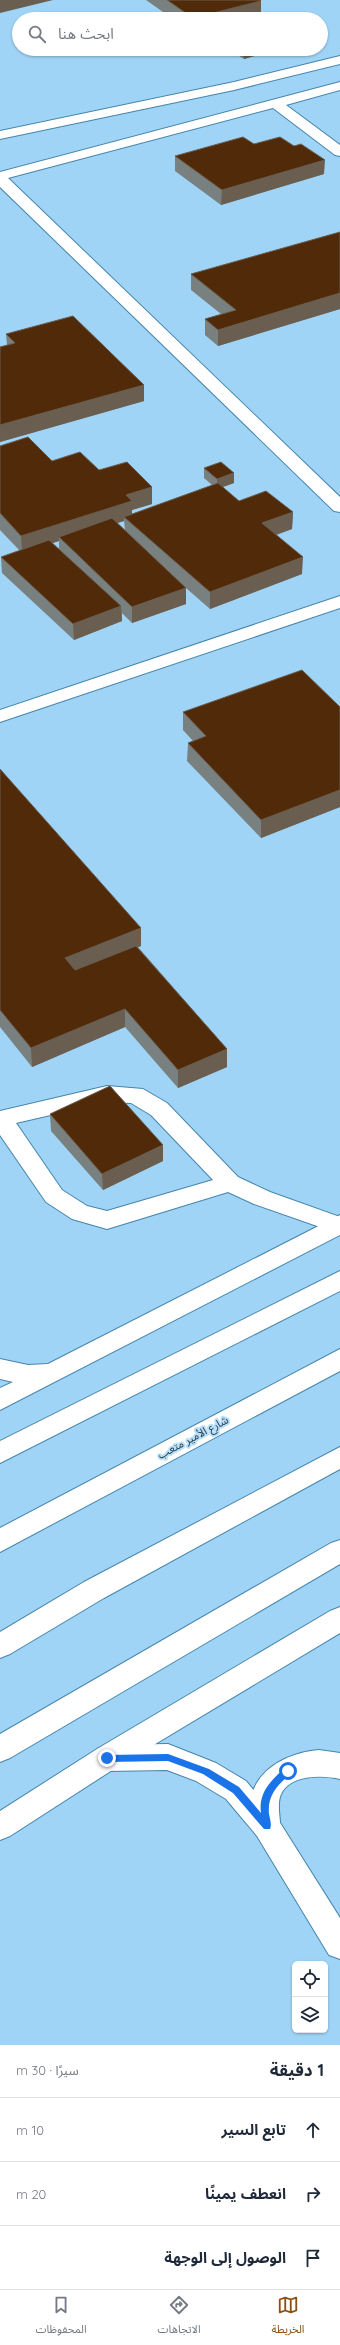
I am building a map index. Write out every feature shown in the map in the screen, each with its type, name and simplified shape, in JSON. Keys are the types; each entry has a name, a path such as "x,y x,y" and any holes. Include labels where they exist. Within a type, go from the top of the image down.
{"street":[{"path":"0,135 234,86 340,60"},
{"path":"0,178 340,86"},
{"path":"274,103 340,152"},
{"path":"0,178 340,507"},
{"path":"0,716 340,602"},
{"path":"230,1183 107,1220 80,1213 54,1196 1,1119 107,1094 135,1095 159,1109 230,1183 262,1198 339,1225"},
{"path":"0,1400 51,1372 339,1225"},
{"path":"0,1453 340,1280"},
{"name":"شارع الأمير متعب","path":"0,1541 46,1515 340,1359"},
{"path":"0,1370 28,1375 51,1372"},
{"path":"0,1646 94,1590 340,1457"},
{"path":"0,1750 340,1551"},
{"path":"0,1827 107,1758 340,1619"},
{"path":"107,1758 168,1757 206,1772 236,1790 267,1827 340,1945"},
{"path":"267,1827 264,1808 267,1794 275,1782 288,1771 304,1764 327,1762 340,1766"}],"building":[{"path":"167,0 261,1 217,12 184,12"},
{"path":"243,137 254,144 280,137 294,146 301,144 325,160 222,190 175,156"},
{"path":"340,232 340,293 218,330 205,319 236,310 191,274"},
{"path":"73,316 144,385 0,425 0,347 15,343 6,334"},
{"path":"28,437 52,461 80,452 99,470 127,462 152,487 126,495 132,501 21,536 0,513 0,446"},
{"path":"221,462 234,473 217,479 204,468"},
{"path":"218,483 239,501 266,491 293,512 262,523 303,557 210,592 124,517"},
{"path":"112,518 186,588 132,607 59,537"},
{"path":"49,540 121,606 73,624 1,557"},
{"path":"302,670 340,707 340,790 261,820 188,743 206,736 183,712"},
{"path":"0,769 141,928 65,958 75,970 136,946 227,1049 178,1070 125,1009 31,1048 0,1010"},
{"path":"110,1086 163,1145 102,1174 50,1114"}],"route":[{"path":"107,1758 168,1757 206,1772 236,1790 267,1827 264,1808 267,1794 275,1782 288,1771"}]}
